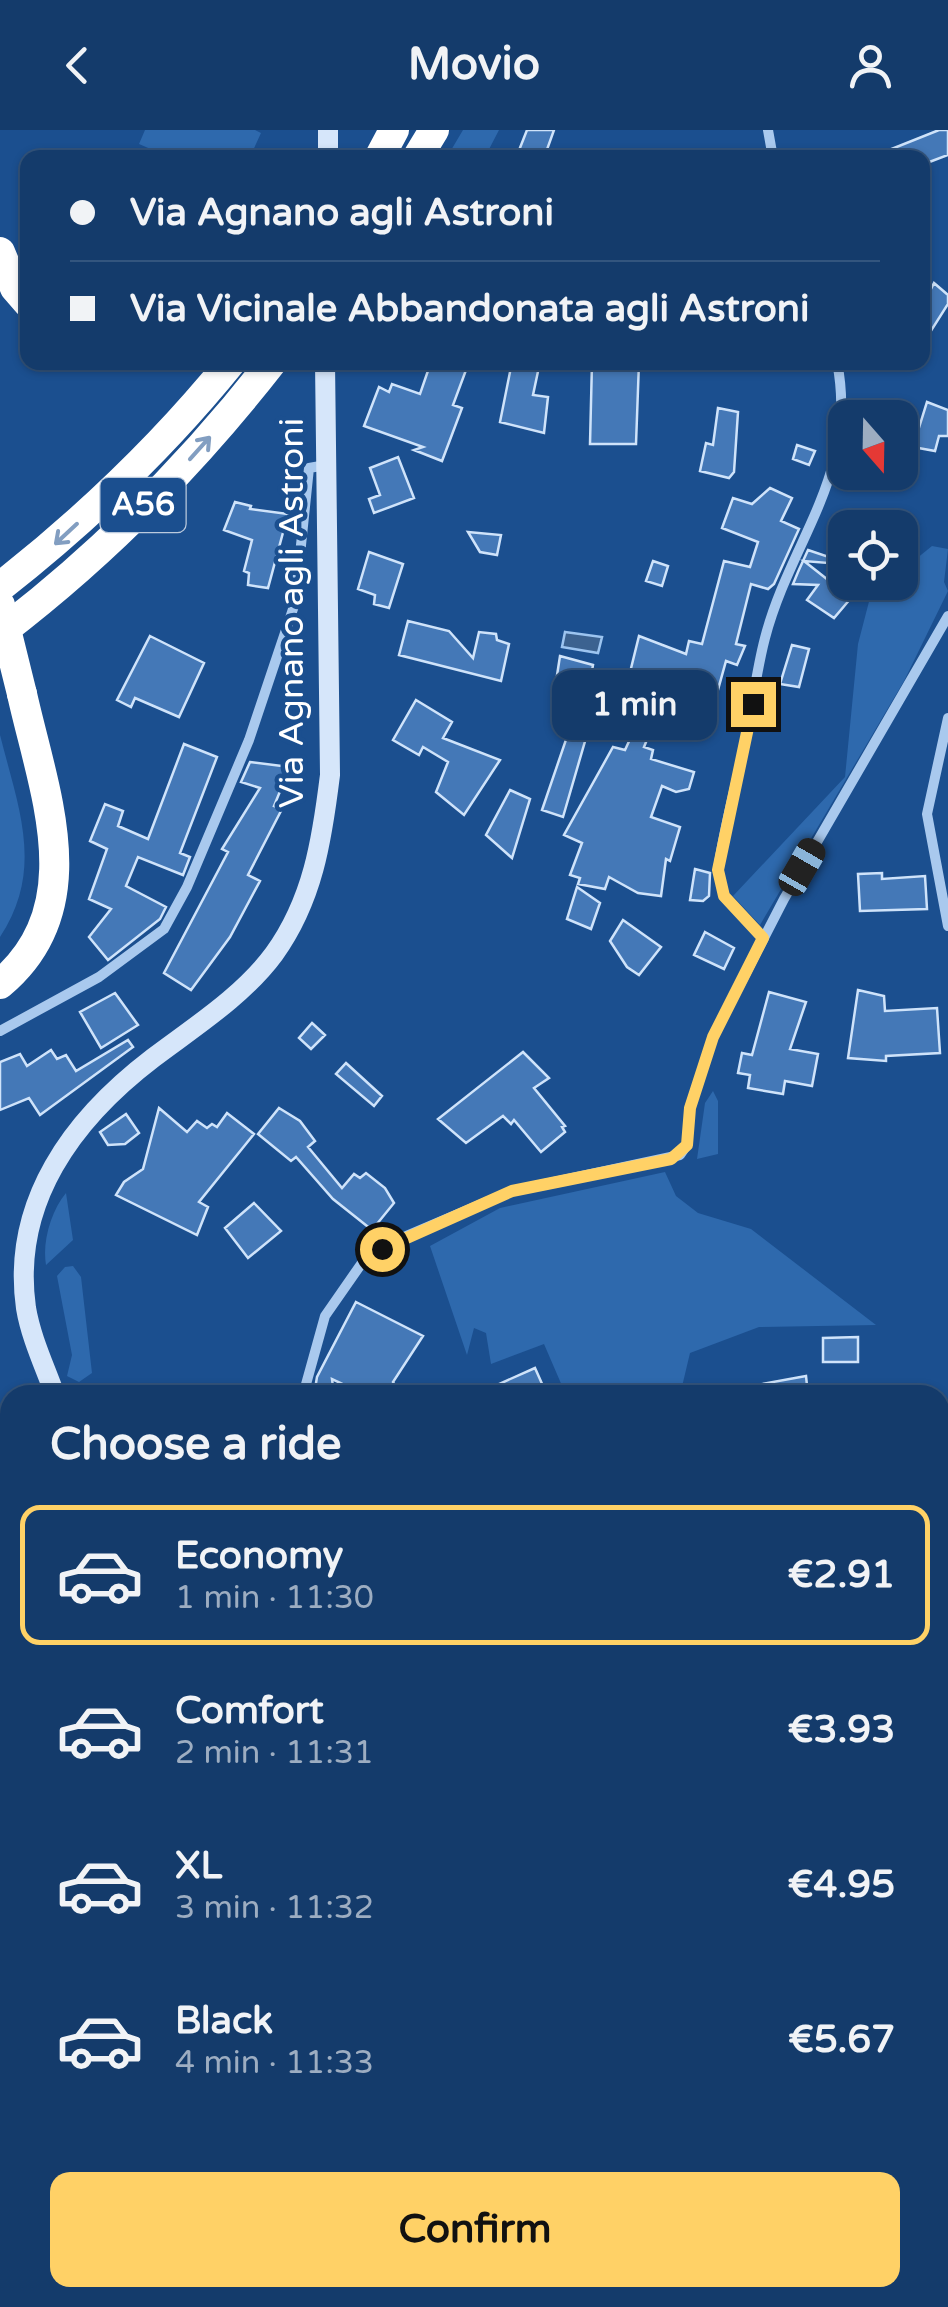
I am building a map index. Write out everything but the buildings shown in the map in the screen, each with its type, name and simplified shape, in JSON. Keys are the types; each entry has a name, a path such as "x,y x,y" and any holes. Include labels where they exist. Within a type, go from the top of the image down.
{"highway":[{"path":"0,252 20,294"},
{"name":"A56","path":"0,588 58,542 148,455 223,370"},
{"name":"A56","path":"0,633 69,576 178,472 265,370"},
{"path":"0,650 69,576"},
{"path":"0,604 8,695 37,850 34,888 24,926 0,957"},
{"path":"0,984 36,945 56,876 49,814 8,695"}],"street":[{"name":"Via Agnano agli Astroni","path":"51,1385 33,1335 24,1278 32,1212 52,1166 88,1114 233,994 272,956 310,887 330,775 325,370"},
{"path":"763,938 724,896 718,870 765,638 786,577 818,516 834,461 842,415 837,370"},
{"path":"0,1030 99,977 164,929 187,886 249,740 295,603 309,468 326,465"},
{"path":"305,1385 325,1316 351,1275 373,1254 512,1191 680,1155 687,1145 690,1108 713,1037 763,938 948,616"},
{"path":"948,718 928,814 948,926"}],"shaded area":[{"path":"145,130 261,133 253,150 153,150 139,144"},
{"path":"463,130 499,130 489,150 451,150"},
{"path":"932,546 948,549 944,582 948,591 904,681 760,925 733,896 845,777 858,644 869,600 918,600 918,557"},
{"path":"565,632 602,637 598,653 562,647"},
{"path":"0,735 20,813 25,862 14,912 0,937"},
{"path":"713,1091 718,1101 718,1154 697,1159 705,1103"},
{"path":"665,1172 676,1196 698,1213 751,1229 876,1325 759,1327 690,1353 682,1385 562,1385 544,1344 491,1364 486,1333 474,1328 467,1355 430,1246 500,1208"},
{"path":"66,1193 73,1240 46,1265 49,1227"},
{"path":"73,1266 81,1277 92,1373 79,1382 67,1376 72,1355 57,1276 65,1267"}],"route":[{"path":"382,1249 512,1191 671,1159 687,1145 690,1108 713,1037 763,938 724,896 718,884 726,819 753,704"}]}
